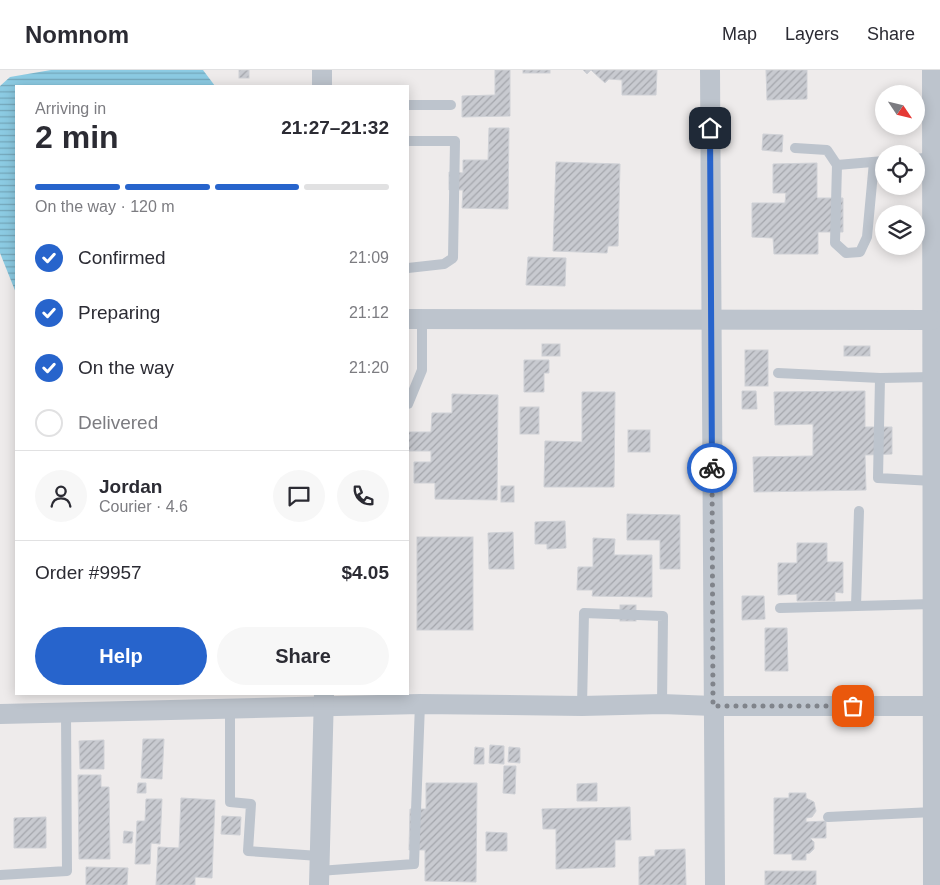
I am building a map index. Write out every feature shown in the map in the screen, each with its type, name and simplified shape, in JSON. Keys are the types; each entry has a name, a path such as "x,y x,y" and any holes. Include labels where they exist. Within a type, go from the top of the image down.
{"street":[{"path":"322,70 322,85"},
{"path":"710,70 715,885"},
{"path":"925,147 932,70"},
{"path":"925,178 932,320 933,885"},
{"path":"415,319 932,320"},
{"path":"0,714 230,709 324,700 420,704 582,706 662,704 713,706 933,706"},
{"path":"319,871 324,700"}],"lane":[{"path":"409,105 451,105"},
{"path":"409,141 455,141 453,258 444,264 409,268"},
{"path":"795,148 827,150 837,165 835,243 846,253 860,252 867,237 875,187"},
{"path":"837,165 875,162"},
{"path":"409,402 422,370 415,319"},
{"path":"778,373 880,378 932,377"},
{"path":"880,378 878,478 933,481"},
{"path":"856,606 859,511"},
{"path":"780,608 933,604"},
{"path":"582,706 584,613 663,616 662,704"},
{"path":"230,709 230,802 250,804 248,851 319,871 414,864 420,704"},
{"path":"0,875 67,871 66,712"},
{"path":"828,817 933,812"}],"water":[{"path":"51,70 203,70 214,85 15,85 15,290 0,253 0,86 10,77"}],"building":[{"path":"239,70 249,70 249,78 239,78"},
{"path":"495,70 510,70 510,116 462,117 462,96 495,95"},
{"path":"523,70 550,70 550,73 523,73"},
{"path":"583,70 591,70 587,74"},
{"path":"591,70 657,70 656,95 622,95 622,80 609,79 605,83"},
{"path":"766,70 807,70 807,99 767,100"},
{"path":"489,128 509,128 508,209 462,208 463,190 449,190 449,172 463,173 463,160 488,160"},
{"path":"763,134 783,135 782,152 762,150"},
{"path":"556,162 620,164 618,246 608,246 607,253 553,251"},
{"path":"817,163 817,198 843,198 843,232 818,232 818,254 774,254 773,238 752,237 752,203 785,203 786,193 773,193 773,164"},
{"path":"528,257 566,258 565,286 526,285"},
{"path":"542,344 560,344 560,356 542,356"},
{"path":"844,346 870,346 870,356 844,356"},
{"path":"745,350 768,350 768,386 745,386"},
{"path":"524,360 549,360 549,373 544,373 544,392 524,392"},
{"path":"742,391 756,391 757,409 742,409"},
{"path":"865,391 865,427 892,427 892,454 865,455 866,490 754,492 753,457 813,456 813,424 775,425 774,392"},
{"path":"582,392 615,392 614,487 544,487 545,441 582,442"},
{"path":"452,394 498,395 497,500 435,499 435,483 414,483 414,462 431,462 431,451 409,451 409,432 431,432 432,413 452,413"},
{"path":"520,407 539,407 539,434 520,434"},
{"path":"628,430 650,430 650,452 628,452"},
{"path":"501,486 514,486 514,502 501,502"},
{"path":"627,514 680,515 680,569 660,569 660,540 627,540"},
{"path":"565,521 566,548 547,549 547,544 535,544 535,522"},
{"path":"513,532 514,569 489,569 488,533"},
{"path":"417,537 473,537 473,630 417,630"},
{"path":"593,538 615,539 614,555 652,555 652,597 592,596 593,590 577,590 578,567 593,567"},
{"path":"797,543 827,543 827,562 843,562 843,593 835,592 835,601 797,601 797,594 778,595 778,563 797,563"},
{"path":"742,596 764,596 765,619 742,620"},
{"path":"620,605 636,605 636,621 620,621"},
{"path":"765,628 787,628 788,671 765,671"},
{"path":"143,739 164,739 162,779 141,778"},
{"path":"104,740 104,769 80,769 79,741"},
{"path":"490,745 504,746 504,764 489,763"},
{"path":"475,747 484,748 484,764 474,764"},
{"path":"509,747 520,748 520,763 508,762"},
{"path":"504,766 516,766 515,794 503,793"},
{"path":"78,775 101,775 101,787 109,787 110,859 79,859"},
{"path":"138,783 146,783 146,793 137,793"},
{"path":"426,783 477,783 476,882 425,881 425,850 409,850 410,809 426,809"},
{"path":"597,783 597,801 577,801 577,784"},
{"path":"789,793 806,793 806,798 814,802 816,811 812,817 806,818 806,822 826,821 826,838 810,838 814,842 814,849 806,854 806,860 792,860 792,854 774,854 774,798 789,798"},
{"path":"181,798 215,800 212,878 195,877 195,885 156,885 158,847 179,848"},
{"path":"146,799 162,799 160,844 151,843 150,864 135,864 137,821 145,821"},
{"path":"630,807 631,840 615,840 615,867 556,869 556,829 543,829 542,809"},
{"path":"222,816 241,817 240,835 221,834"},
{"path":"46,817 46,848 14,848 14,818"},
{"path":"124,831 133,832 132,843 123,843"},
{"path":"486,832 507,833 507,851 486,851"},
{"path":"685,849 686,885 639,885 639,857 655,856 655,850"},
{"path":"86,867 128,868 127,885 86,885"},
{"path":"765,871 816,871 816,885 765,885"}],"way so far":[{"path":"712,468 713,706 853,706"}],"route":[{"path":"710,128 712,468"}]}
